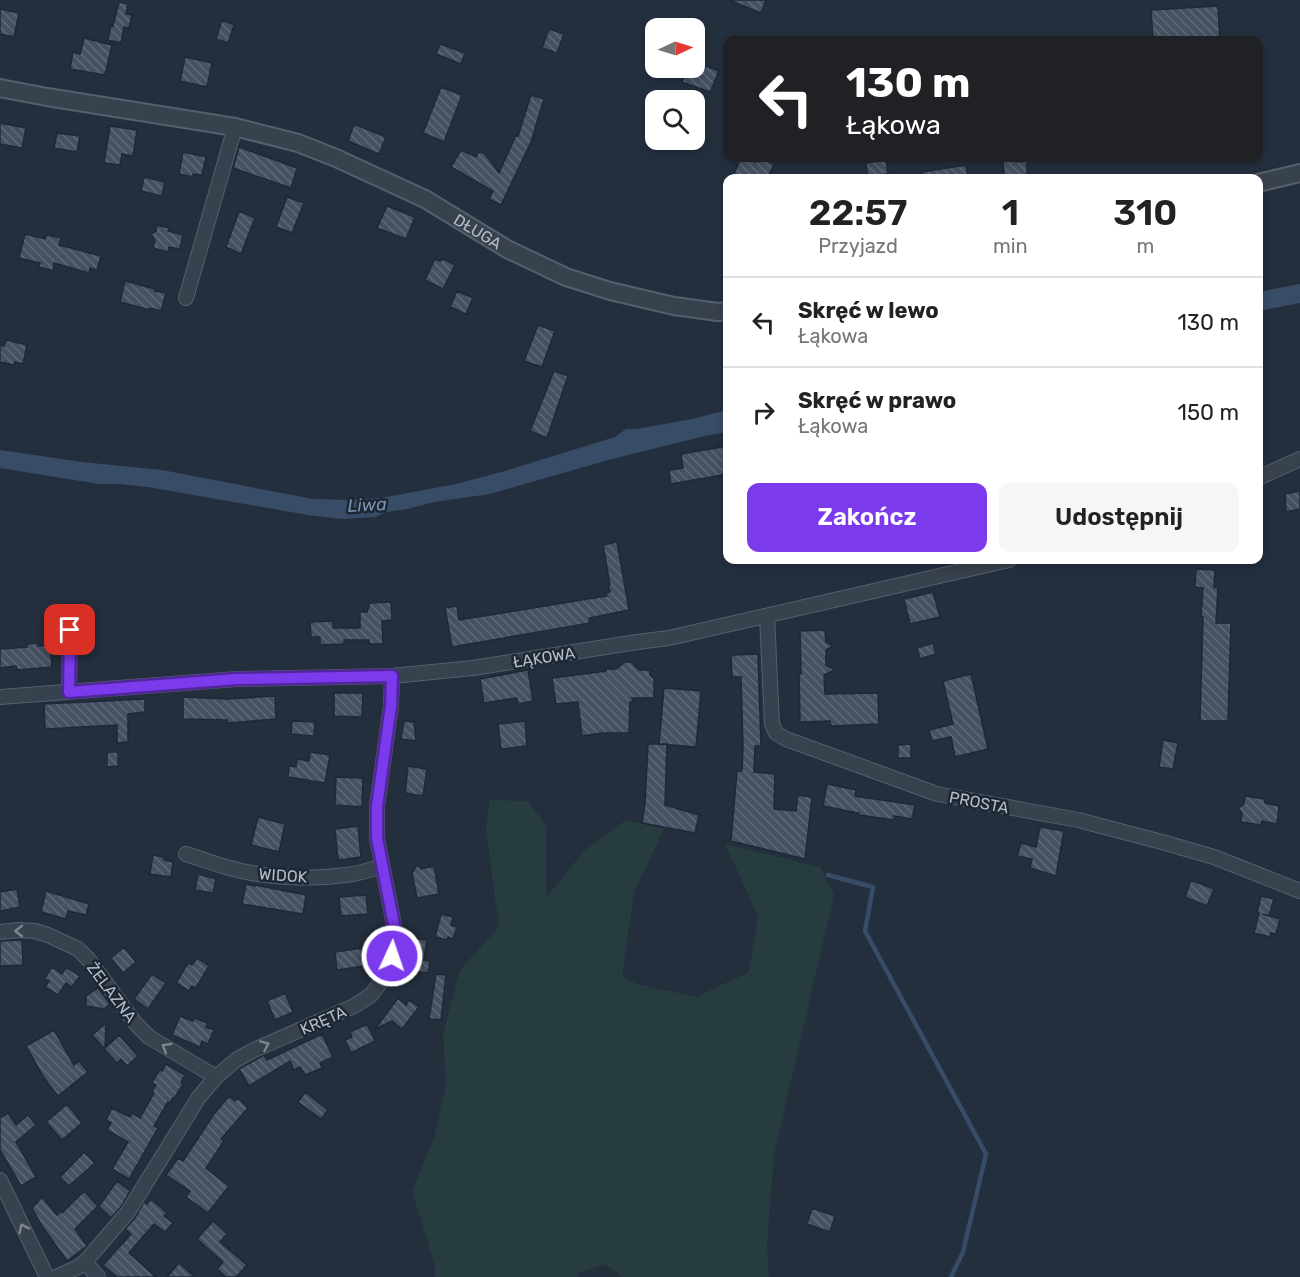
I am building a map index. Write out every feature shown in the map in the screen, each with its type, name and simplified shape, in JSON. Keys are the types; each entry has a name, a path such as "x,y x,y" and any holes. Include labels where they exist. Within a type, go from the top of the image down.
{"street":[{"name":"DŁUGA","path":"0,88 47,98 235,127 298,143 425,199 507,249 566,277 674,306 723,312"},
{"path":"186,298 235,127"},
{"path":"1263,182 1300,172"},
{"path":"1263,476 1300,459"},
{"name":"ŁĄKOWA","path":"0,697 237,679 392,676 473,668 669,638 992,564"},
{"name":"PROSTA","path":"767,616 771,724 776,733 786,739 937,794 1078,820 1162,842 1214,857 1300,891"},
{"path":"69,692 70,630"},
{"name":"KRĘTA","path":"56,1277 85,1262 128,1212 198,1097 216,1077 236,1060 252,1051 354,1006 371,995 384,978 392,956 395,930 377,838 377,806 391,706 392,676"},
{"name":"WIDOK","path":"186,854 225,867 277,876 348,875 382,867"},
{"name":"ŻELAZNA","path":"0,932 35,931 78,949 89,960 136,1024 149,1037 216,1077"},
{"path":"0,1180 47,1277"},
{"path":"85,1262 98,1277"}],"green space":[{"path":"490,800 528,801 546,826 546,898 583,852 626,820 664,829 634,892 622,976 637,984 696,997 749,972 758,916 725,844 820,867 834,895 774,1155 767,1244 769,1277 622,1277 605,1264 578,1273 578,1277 435,1277 435,1265 412,1191 434,1138 446,1086 443,1034 460,970 499,927 486,829"}],"water":[{"path":"1300,284 1300,303 1263,310 1263,291"},
{"name":"Liwa","path":"723,411 723,433 612,459 490,494 434,502 387,512 375,517 341,519 308,515 148,487 99,484 0,468 0,450 82,462 162,470 313,499 381,498 456,484 505,471 615,437 626,429 692,419"}],"building":[{"path":"729,0 766,0 761,13"},
{"path":"119,2 128,4 126,14 132,15 129,28 124,27 121,43 108,40"},
{"path":"1218,6 1220,36 1153,36 1151,10"},
{"path":"0,9 19,13 14,37 0,34"},
{"path":"222,20 234,25 228,43 216,39"},
{"path":"549,29 564,34 557,53 542,48"},
{"path":"84,38 112,45 105,75 70,69 73,52 80,54"},
{"path":"440,44 465,53 461,64 436,54"},
{"path":"185,57 212,63 207,87 180,81"},
{"path":"706,66 719,71 710,92 682,82 684,78 705,78"},
{"path":"441,87 462,95 444,142 423,133"},
{"path":"531,95 544,99 531,142 501,205 489,199 493,191 451,167 461,150 476,157 479,151 485,154 499,173 516,135 518,136"},
{"path":"0,123 26,128 22,148 0,144"},
{"path":"354,124 386,137 379,154 348,141"},
{"path":"110,126 137,130 133,156 122,154 120,165 104,163"},
{"path":"57,133 80,136 77,152 54,148"},
{"path":"239,147 297,168 291,188 233,168"},
{"path":"183,152 206,157 202,175 193,174 193,177 179,174"},
{"path":"739,162 774,164 770,174 734,174"},
{"path":"886,162 888,174 867,174 866,163"},
{"path":"1003,162 1027,162 1027,174 1004,174"},
{"path":"966,165 967,174 922,174 922,172"},
{"path":"144,177 165,182 162,196 141,191"},
{"path":"287,197 304,203 292,233 276,227"},
{"path":"387,206 415,217 406,239 377,228"},
{"path":"239,211 255,218 241,254 226,247"},
{"path":"157,225 183,235 180,249 169,247 168,252 153,248 155,240 151,234 156,231"},
{"path":"25,234 45,239 47,235 61,238 59,245 101,256 97,270 90,268 89,273 54,263 53,271 39,267 40,263 19,258"},
{"path":"435,259 440,261 444,259 455,265 443,289 425,280"},
{"path":"125,281 166,293 161,311 120,302"},
{"path":"457,291 473,298 466,314 450,307"},
{"path":"538,325 555,331 542,367 524,361"},
{"path":"6,340 27,345 23,364 0,362 0,345 4,346"},
{"path":"554,371 568,376 547,438 530,431"},
{"path":"723,447 723,475 671,484 669,470 683,468 681,454"},
{"path":"1300,491 1300,509 1286,512 1285,494"},
{"path":"617,542 629,610 589,618 590,623 452,647 445,608 457,606 459,620 607,596 606,593 610,592 608,585 610,585 603,545"},
{"path":"1196,569 1215,570 1214,587 1218,588 1216,623 1231,623 1228,721 1200,721 1203,588 1195,587"},
{"path":"933,592 940,617 910,624 904,599"},
{"path":"391,602 392,620 382,621 383,644 369,644 369,640 344,640 344,644 320,645 320,637 311,637 310,622 333,621 333,628 360,628 360,612 367,612 370,603"},
{"path":"825,630 826,642 833,646 826,650 826,665 835,670 824,675 825,694 878,693 879,724 831,726 830,721 800,722 800,631"},
{"path":"38,643 38,646 50,645 52,667 17,670 16,666 0,668 0,649 27,647 27,644"},
{"path":"933,643 936,654 920,659 917,648"},
{"path":"758,654 761,746 755,746 754,772 775,774 774,809 796,811 798,795 812,797 805,859 731,841 737,771 742,771 743,747 741,677 732,677 731,655"},
{"path":"625,662 631,662 639,670 650,670 650,675 654,679 654,698 632,698 629,733 582,736 578,702 556,704 552,678 616,669"},
{"path":"528,670 533,701 518,704 517,698 484,703 480,679"},
{"path":"971,674 988,749 955,757 951,737 932,741 929,730 953,724 943,681"},
{"path":"664,688 701,691 696,747 659,744"},
{"path":"334,693 363,693 362,717 334,716"},
{"path":"275,696 276,719 227,723 227,720 183,719 183,697 228,699"},
{"path":"145,699 145,712 128,714 128,742 117,743 117,725 45,729 44,704"},
{"path":"292,721 315,722 314,736 291,734"},
{"path":"404,721 414,722 416,741 401,739"},
{"path":"525,721 527,746 501,749 498,724"},
{"path":"1163,740 1178,743 1173,769 1159,767"},
{"path":"648,744 667,744 665,805 699,815 695,833 642,823"},
{"path":"911,744 911,758 898,758 898,745"},
{"path":"107,752 118,752 118,766 107,767"},
{"path":"310,752 330,755 325,783 288,777 289,766 296,767 297,759 309,761"},
{"path":"408,766 427,769 423,796 405,793"},
{"path":"336,777 363,778 362,807 335,805"},
{"path":"827,784 856,790 855,796 915,805 912,819 894,816 894,820 859,815 859,813 823,806"},
{"path":"1245,796 1265,799 1265,803 1279,806 1277,824 1262,821 1261,825 1241,822 1242,813 1238,808 1244,804"},
{"path":"258,817 285,824 279,852 251,845"},
{"path":"358,826 361,857 338,860 335,829"},
{"path":"1040,827 1064,831 1056,876 1030,868 1032,859 1017,856 1021,843 1036,847"},
{"path":"153,855 173,862 171,877 150,874"},
{"path":"417,865 421,869 434,866 439,894 417,898 412,873"},
{"path":"198,874 216,879 213,893 195,890"},
{"path":"1191,880 1214,889 1207,906 1185,897"},
{"path":"246,884 306,895 303,914 242,904"},
{"path":"17,889 20,907 0,911 0,892"},
{"path":"46,891 89,904 86,915 68,911 66,919 41,912"},
{"path":"366,895 368,914 341,916 339,897"},
{"path":"1261,896 1274,899 1269,916 1280,919 1276,934 1271,933 1270,937 1254,933"},
{"path":"441,914 453,917 451,925 457,927 453,939 435,937"},
{"path":"405,937 427,940 424,960 430,961 428,973 400,969"},
{"path":"22,940 23,965 0,966 0,941"},
{"path":"124,947 136,962 123,973 111,958"},
{"path":"362,948 364,966 337,970 335,952"},
{"path":"197,958 209,966 196,988 192,986 189,991 176,983 188,963 192,965"},
{"path":"52,967 62,974 66,967 80,976 72,987 66,983 58,995 45,987 49,981 44,979"},
{"path":"152,974 166,983 148,1009 134,999"},
{"path":"436,974 446,975 441,1020 429,1019"},
{"path":"98,988 110,1004 104,1009 86,1006 86,996"},
{"path":"285,993 293,1012 275,1020 267,1001"},
{"path":"398,998 406,1005 409,1000 419,1007 402,1029 392,1021 375,1029"},
{"path":"180,1016 193,1021 195,1018 207,1023 206,1027 214,1030 208,1044 202,1041 200,1047 172,1035"},
{"path":"106,1023 105,1048 119,1035 138,1056 127,1066 121,1059 117,1063 92,1035"},
{"path":"367,1024 375,1041 351,1053 345,1040 352,1037 350,1032"},
{"path":"54,1030 74,1065 79,1061 88,1072 58,1096 44,1078 26,1046"},
{"path":"322,1034 333,1057 320,1063 322,1068 305,1075 300,1067 294,1070 290,1061 249,1086 239,1069 264,1055 267,1060"},
{"path":"166,1064 185,1075 181,1082 183,1084 174,1099 168,1102 154,1126 158,1128 129,1179 112,1169 128,1142 107,1130 111,1123 106,1120 112,1108 130,1117 132,1113 140,1118 154,1093 152,1092 156,1085 152,1083 160,1069 162,1071"},
{"path":"305,1092 328,1110 321,1119 298,1102"},
{"path":"229,1096 235,1101 238,1098 248,1108 221,1139 224,1141 206,1168 229,1186 208,1213 186,1197 190,1191 166,1175 178,1158 183,1161 214,1114"},
{"path":"67,1104 82,1123 62,1140 46,1122"},
{"path":"8,1113 16,1125 28,1115 36,1125 16,1142 36,1177 21,1186 0,1150 0,1118"},
{"path":"84,1152 95,1163 69,1186 60,1177"},
{"path":"117,1181 130,1191 121,1207 111,1218 99,1206"},
{"path":"84,1191 98,1206 75,1229 87,1246 67,1261 32,1208 42,1197 57,1215 61,1211 62,1213"},
{"path":"151,1199 167,1213 164,1216 173,1223 165,1232 154,1224 129,1253 156,1277 117,1277 103,1265 131,1234 125,1229 135,1218 144,1202 147,1204"},
{"path":"812,1208 835,1216 830,1232 807,1224"},
{"path":"213,1221 227,1234 220,1242 247,1265 236,1277 226,1277 217,1269 223,1262 197,1239"},
{"path":"179,1263 195,1277 167,1277"}],"waterway":[{"path":"828,875 873,887 865,931 986,1154 963,1252 951,1277"}],"route":[{"path":"70,630 69,692 237,679 392,676 391,706 377,806 377,838 395,930 392,956"}]}
